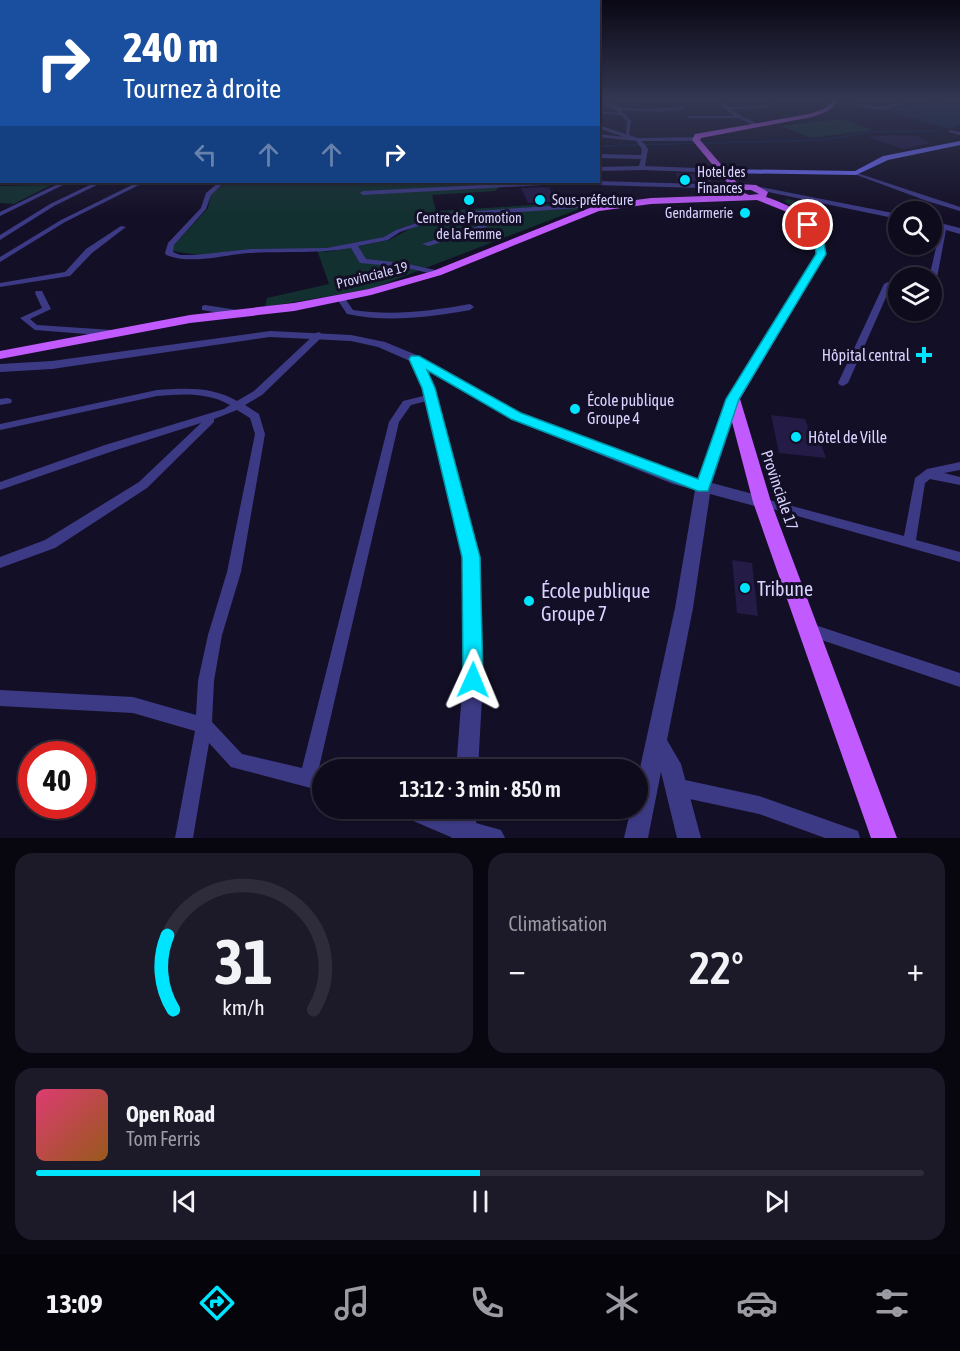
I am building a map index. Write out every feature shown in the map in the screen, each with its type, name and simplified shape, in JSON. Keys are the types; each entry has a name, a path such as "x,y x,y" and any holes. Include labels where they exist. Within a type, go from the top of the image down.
{"main road":[{"path":"698,141 722,171 747,192 779,204 808,225 818,237 821,254 733,399"},
{"path":"722,171 856,173 886,158 960,143"},
{"name":"Provinciale 19","path":"0,355 117,333 341,299 437,273 586,211 641,202 723,200 747,192"},
{"name":"Provinciale 17","path":"733,399 762,502 884,838"}],"street":[{"path":"628,139 641,143 698,141"},
{"path":"635,139 641,143 645,157 642,168"},
{"path":"600,156 645,157"},
{"path":"600,168 722,171"},
{"path":"608,177 625,170"},
{"path":"856,173 929,201 960,209"},
{"path":"600,174 620,185"},
{"path":"0,214 64,183"},
{"path":"0,238 52,205 98,183"},
{"path":"0,260 63,221 140,183"},
{"path":"221,183 208,194 204,208 171,245 169,253 179,257 195,257 250,251 327,250 386,239 413,225 445,215 641,202"},
{"path":"363,193 547,183 620,185 747,192 841,206 888,217"},
{"path":"426,244 538,209"},
{"path":"0,285 67,274 89,251 123,227"},
{"path":"942,228 960,232"},
{"path":"935,267 943,230 960,232"},
{"path":"354,246 363,261 437,273"},
{"path":"843,383 888,284"},
{"path":"39,293 47,309 24,318 34,327 117,333"},
{"path":"341,299 350,312 366,315 429,314 470,307"},
{"path":"205,308 240,313"},
{"path":"0,368 52,365 270,334 320,335 381,345 415,359 516,416 703,487 960,557"},
{"path":"0,486 109,448 215,416 258,393 320,335"},
{"path":"415,359 431,397 471,557 473,680 468,759"},
{"path":"0,427 174,391 211,393 238,404 255,416 260,434 234,572 215,635 206,681 204,725 184,838"},
{"path":"320,759 394,422 407,403 431,397"},
{"path":"636,838 698,529 703,487 733,399"},
{"path":"0,563 50,544 143,485 215,416"},
{"path":"909,542 919,481 928,474 960,466"},
{"path":"928,474 960,481"},
{"path":"809,629 960,680"},
{"path":"0,698 133,705 204,725 237,761 312,779"},
{"path":"656,742 670,764 689,838"},
{"path":"676,787 759,804 851,838"},
{"path":"427,819 463,835 493,838"},
{"path":"463,835 464,819"}],"green space":[{"path":"226,183 503,183 495,191 432,195 436,211 597,201 601,205 587,206 371,289 265,307 267,298 329,284 317,250 251,249 198,255 172,251 174,245 208,208 211,194","holes":["438,215 440,218 415,226 389,240 327,252 319,250 385,237 396,230"]},
{"path":"51,185 14,204 0,203 0,186"},
{"path":"787,199 825,207 828,212 815,223 784,201"}],"building":[{"path":"874,139 923,139 931,143 903,149"},
{"path":"675,173 708,175 711,182 679,181"},
{"path":"549,187 555,202 528,203 521,188"},
{"name":"Hôtel de Ville","path":"771,415 805,419 809,430 817,432 826,458 779,453"},
{"name":"Tribune","path":"732,560 752,563 758,616 737,613"}],"waterway":[{"path":"600,146 826,139"}],"place":[{"name":"Hotel des Finances","path":"685,180"},
{"name":"Centre de Promotion de la Femme","path":"469,200"},
{"name":"Sous-préfecture","path":"540,200"},
{"name":"Gendarmerie","path":"745,213"},
{"name":"Hôpital central","path":"924,355"},
{"name":"École publique Groupe 4","path":"575,409"},
{"name":"Hôtel de Ville","path":"796,437"},
{"name":"Tribune","path":"745,588"},
{"name":"École publique Groupe 7","path":"529,601"}],"route":[{"path":"473,680 474,615 471,557 429,388 415,359 516,416 678,480 703,487 733,399 749,368 815,267 821,254 818,237 808,225"}]}
